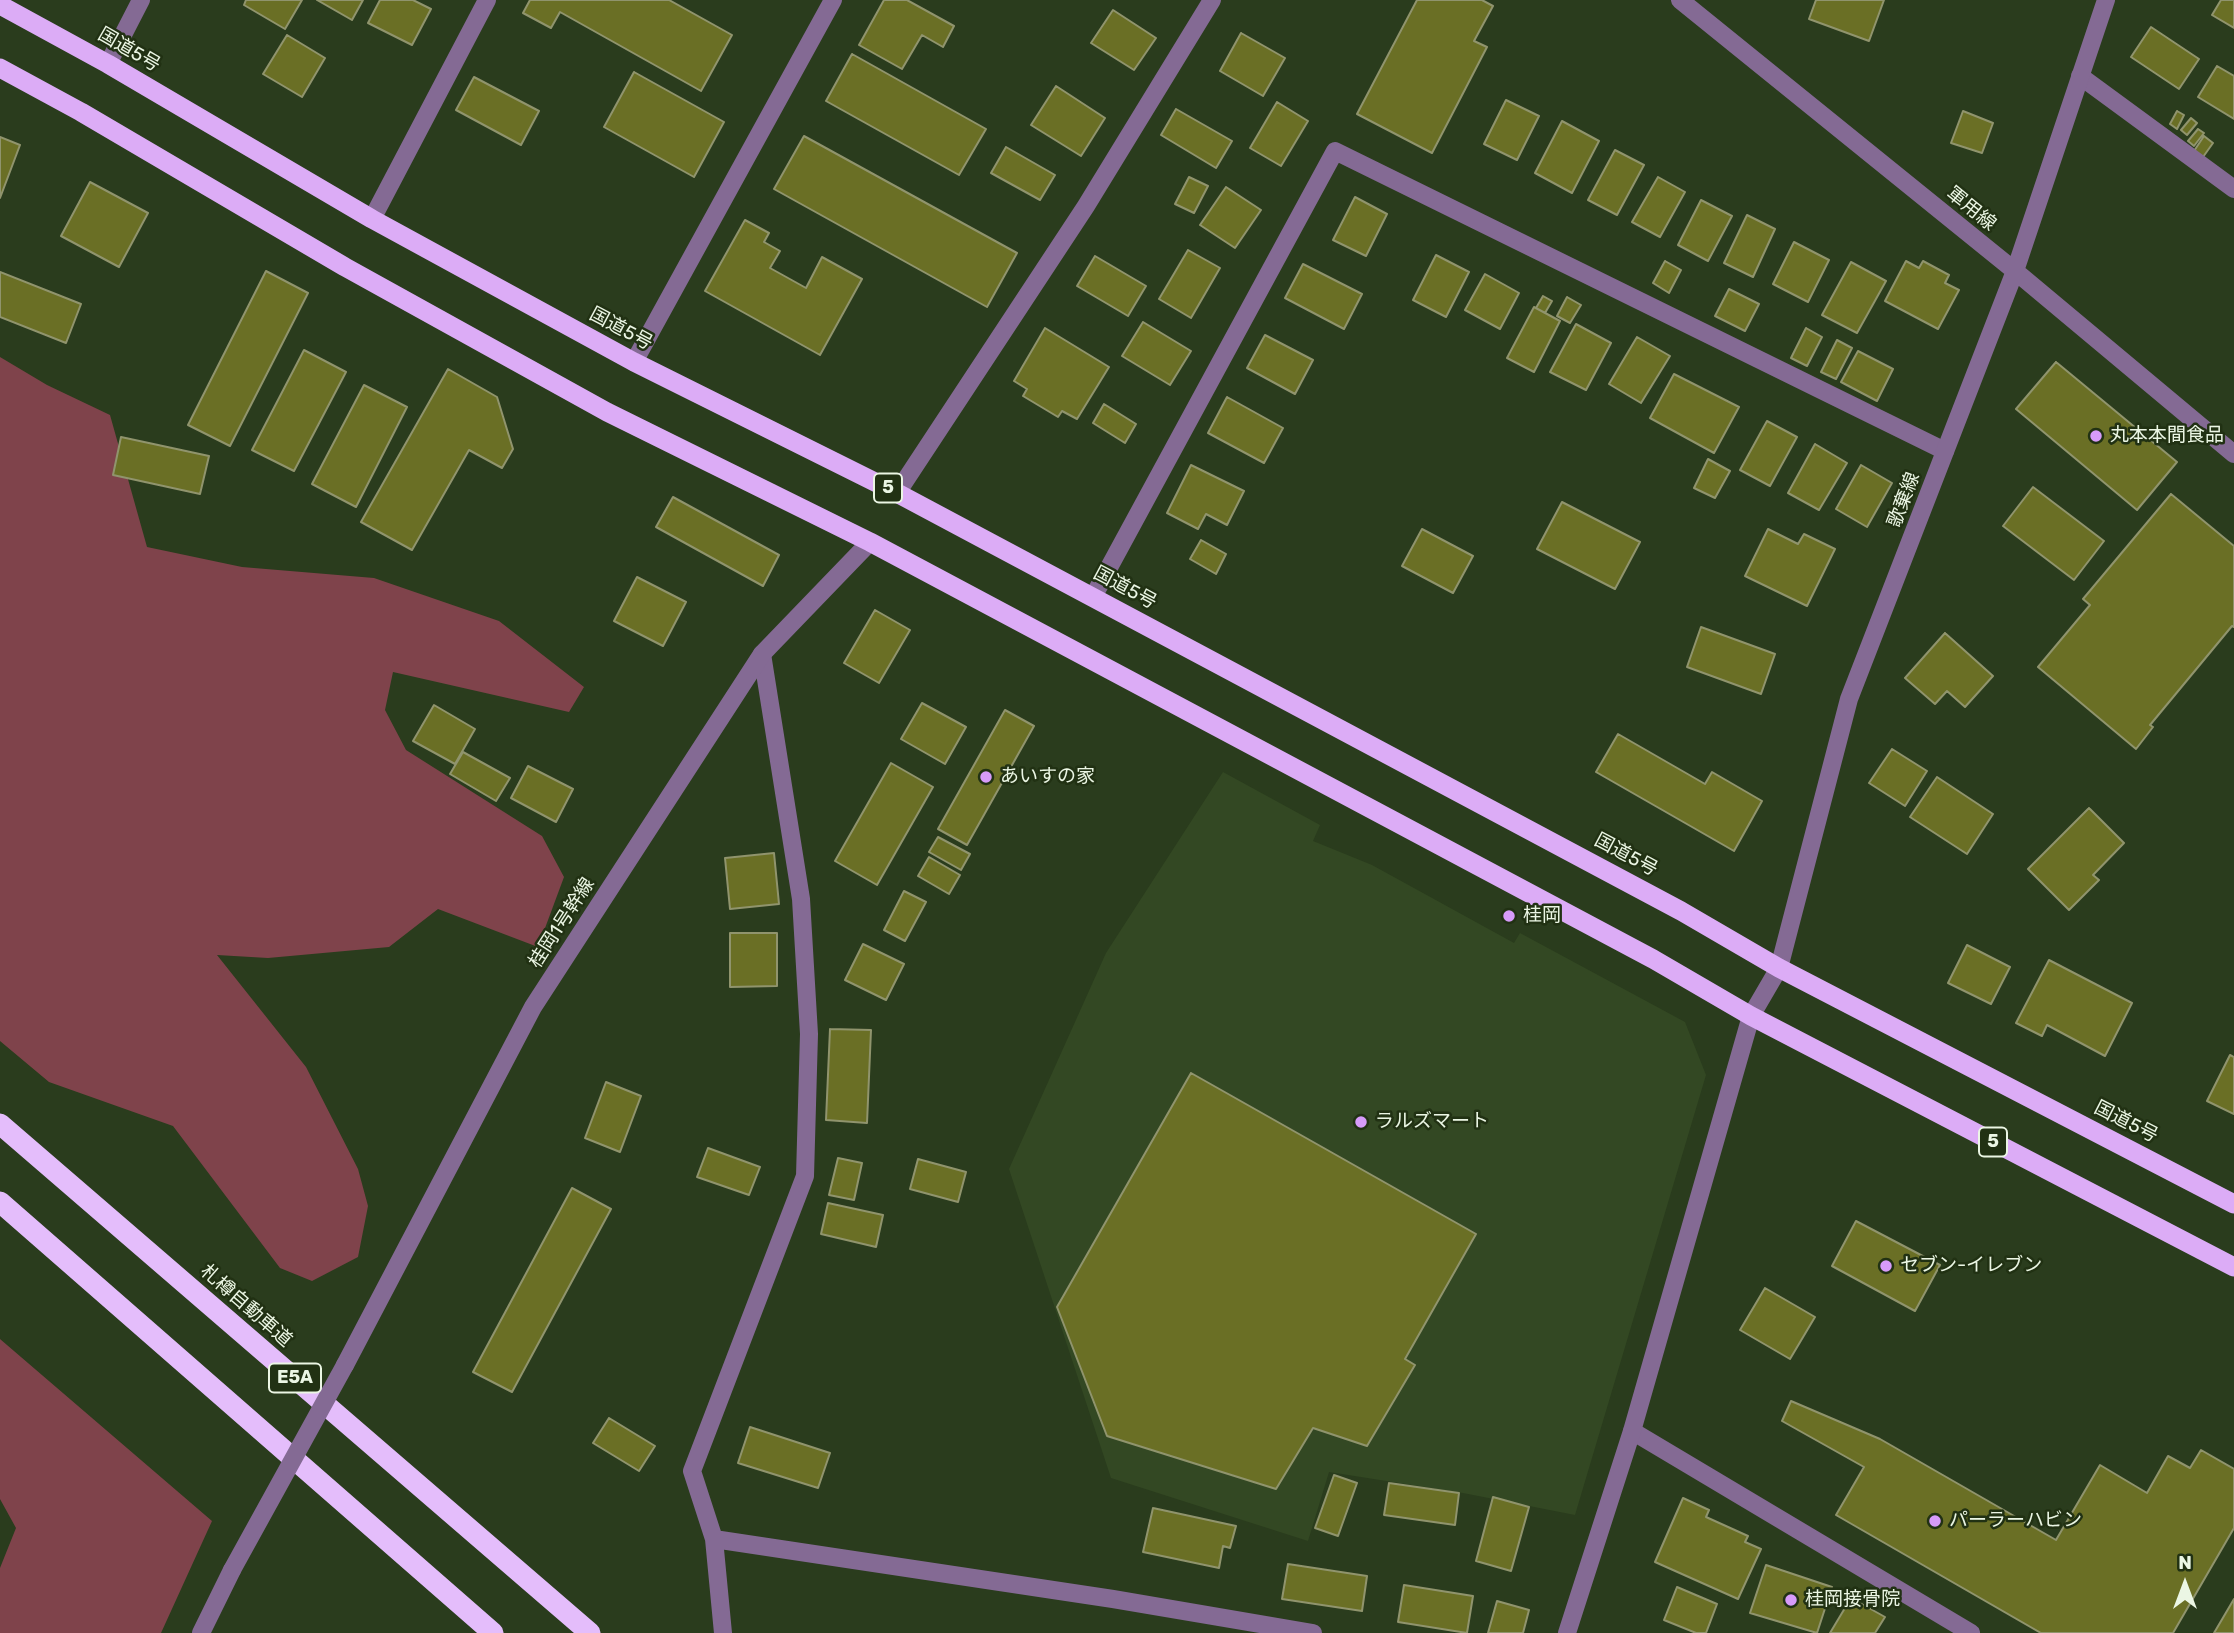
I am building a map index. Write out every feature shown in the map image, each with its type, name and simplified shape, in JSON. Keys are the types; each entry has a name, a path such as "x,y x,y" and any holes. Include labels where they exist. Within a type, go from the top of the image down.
{"highway":[{"name":"国道5号","path":"0,5 108,64 372,219 634,362 897,493 1681,911 1779,968 2234,1204"},
{"name":"5","path":"0,68 345,267 607,412 870,542 1653,959 1751,1016 2234,1267"},
{"name":"札樽自動車道","path":"0,1124 590,1633"},
{"path":"0,1202 494,1633"}],"street":[{"path":"108,64 141,0"},
{"path":"372,219 487,0"},
{"path":"634,362 833,0"},
{"path":"897,493 1086,206 1212,0"},
{"name":"軍用線","path":"1680,0 2015,271 2234,454"},
{"name":"歌棄線","path":"1567,1633 1632,1431 1751,1016 1779,968 1849,699 2015,271 2106,0"},
{"path":"2080,76 2234,189"},
{"path":"1093,597 1335,151 1945,451"},
{"name":"桂岡1号幹線","path":"201,1633 232,1570 345,1366 533,1007 762,654 870,542"},
{"path":"723,1633 714,1539 692,1471 805,1176 809,1034 801,899 762,654"},
{"path":"1632,1431 1970,1633"},
{"path":"714,1539 1113,1599 1313,1633"}],"shaded area":[{"path":"0,357 47,385 110,415 147,547 242,567 374,578 499,621 584,687 569,712 393,672 385,710 406,750 542,836 564,877 538,947 438,909 389,947 268,958 217,955 306,1067 358,1169 368,1206 358,1257 312,1281 280,1268 173,1126 49,1082 0,1041"},
{"name":"ラルズマート","path":"1223,772 1320,825 1313,841 1372,865 1514,943 1520,933 1685,1022 1706,1075 1575,1515 1463,1493 1329,1472 1308,1541 1111,1478 1009,1169 1106,953"},
{"path":"0,1339 212,1521 161,1633 0,1633 0,1568 16,1528 0,1499"}],"building":[{"path":"246,0 302,0 285,29 244,5"},
{"path":"317,0 363,0 352,20"},
{"path":"380,0 413,0 431,9 412,45 368,23"},
{"path":"530,0 669,0 732,35 701,91 560,12 551,28 523,13"},
{"path":"884,0 907,0 954,26 943,47 922,35 902,69 859,45"},
{"path":"1417,0 1482,0 1493,6 1474,41 1487,47 1432,153 1357,114"},
{"path":"1816,0 1884,0 1869,41 1809,19"},
{"path":"2221,0 2234,0 2234,28 2212,15"},
{"path":"1113,10 1156,38 1134,70 1091,43"},
{"path":"2151,27 2199,59 2179,89 2131,57"},
{"path":"1241,33 1285,58 1263,96 1220,71"},
{"path":"287,35 325,58 302,97 263,74"},
{"path":"852,54 986,129 959,175 826,101"},
{"path":"2217,66 2234,76 2234,119 2198,97"},
{"path":"634,72 724,122 694,177 604,127"},
{"path":"474,77 539,111 521,145 456,110"},
{"path":"1056,86 1105,118 1081,156 1031,125"},
{"path":"1506,100 1539,116 1517,160 1484,144"},
{"path":"1277,102 1308,121 1281,166 1250,148"},
{"path":"1176,109 1232,141 1216,168 1161,135"},
{"path":"1963,111 1993,123 1982,153 1951,143"},
{"path":"2177,111 2184,115 2177,129 2170,124"},
{"path":"2191,118 2197,123 2187,135 2181,130"},
{"path":"1562,121 1599,141 1572,193 1535,173"},
{"path":"2198,129 2204,133 2194,146 2188,141"},
{"path":"804,136 1017,253 987,307 774,189"},
{"path":"2204,136 2213,143 2203,157 2194,151"},
{"path":"0,137 20,145 0,198"},
{"path":"1006,147 1055,175 1040,200 991,173"},
{"path":"1615,150 1644,165 1617,215 1588,200"},
{"path":"1189,177 1208,186 1194,213 1175,204"},
{"path":"1658,177 1685,192 1660,237 1632,222"},
{"path":"90,182 148,213 119,267 61,236"},
{"path":"1226,187 1261,210 1235,248 1200,225"},
{"path":"1355,197 1387,214 1366,256 1333,240"},
{"path":"1701,200 1732,216 1708,261 1678,245"},
{"path":"1747,215 1775,229 1753,277 1724,263"},
{"path":"745,220 769,233 764,242 780,251 770,268 806,288 822,257 862,279 820,355 705,291"},
{"path":"1794,242 1829,260 1808,302 1773,284"},
{"path":"1188,250 1220,268 1191,318 1159,299"},
{"path":"1436,255 1469,272 1446,317 1413,300"},
{"path":"1095,256 1146,286 1128,316 1077,286"},
{"path":"1665,261 1681,270 1669,293 1653,283"},
{"path":"1906,261 1919,268 1923,261 1949,275 1945,283 1959,290 1938,329 1885,301"},
{"path":"1851,262 1886,281 1857,333 1822,315"},
{"path":"1303,264 1362,294 1344,329 1285,298"},
{"path":"266,271 308,293 230,446 188,425"},
{"path":"0,272 81,304 66,343 0,317"},
{"path":"1485,274 1519,293 1500,329 1465,310"},
{"path":"1729,289 1759,304 1745,331 1715,316"},
{"path":"1543,296 1552,301 1545,313 1536,308"},
{"path":"1567,297 1581,305 1570,323 1557,316"},
{"path":"1534,307 1560,321 1534,372 1507,358"},
{"path":"1143,322 1191,351 1170,385 1122,356"},
{"path":"1576,324 1611,343 1586,390 1550,372"},
{"path":"1045,328 1109,367 1077,419 1062,411 1058,417 1023,396 1027,389 1014,381"},
{"path":"1806,328 1822,337 1807,366 1791,358"},
{"path":"1265,335 1313,360 1295,394 1247,368"},
{"path":"1637,337 1670,356 1641,403 1609,384"},
{"path":"1837,340 1852,348 1836,379 1821,372"},
{"path":"304,350 346,372 294,471 252,450"},
{"path":"1858,351 1893,369 1877,401 1841,382"},
{"name":"丸本本間食品","path":"2056,362 2177,462 2137,510 2016,409"},
{"path":"448,369 497,397 513,449 502,468 469,450 412,550 361,522"},
{"path":"1674,374 1739,407 1714,453 1650,418"},
{"path":"364,385 407,407 356,507 312,484"},
{"path":"1227,397 1283,428 1264,463 1208,433"},
{"path":"1104,404 1136,424 1125,443 1093,423"},
{"path":"1767,421 1797,437 1770,486 1740,470"},
{"path":"121,437 209,456 200,494 113,475"},
{"path":"1815,444 1847,463 1819,510 1788,493"},
{"path":"1708,459 1730,471 1715,498 1694,488"},
{"path":"1191,465 1244,491 1227,525 1206,514 1198,529 1167,513"},
{"path":"1861,465 1892,483 1867,527 1836,509"},
{"path":"2033,487 2104,541 2074,580 2003,526"},
{"path":"2171,494 2234,546 2234,627 2232,626 2150,725 2153,727 2136,749 2038,667 2090,605 2083,599"},
{"path":"673,497 779,555 763,586 656,527"},
{"path":"1562,502 1640,542 1615,589 1537,549"},
{"path":"1422,529 1473,556 1453,593 1402,566"},
{"path":"1768,529 1798,544 1804,534 1835,549 1807,606 1745,576"},
{"path":"1201,540 1226,554 1216,574 1190,559"},
{"path":"637,577 686,602 663,646 614,621"},
{"path":"875,610 910,630 879,683 844,663"},
{"path":"1701,627 1775,654 1761,694 1687,667"},
{"path":"1945,633 1993,676 1965,707 1947,691 1935,704 1905,678"},
{"path":"922,703 966,727 945,764 901,739"},
{"path":"434,705 475,729 455,764 413,741"},
{"name":"あいすの家","path":"1005,710 1034,726 967,845 938,829"},
{"path":"1618,734 1705,784 1712,772 1762,801 1734,851 1596,772"},
{"path":"1892,749 1927,771 1905,806 1869,783"},
{"path":"463,752 510,778 496,801 450,774"},
{"path":"891,763 933,787 877,885 835,861"},
{"path":"528,766 573,789 556,822 511,798"},
{"path":"1937,777 1993,814 1967,854 1910,817"},
{"path":"2089,808 2124,843 2093,875 2099,880 2069,910 2028,869"},
{"path":"938,837 970,854 961,870 929,852"},
{"path":"774,853 779,904 730,909 725,858"},
{"path":"929,857 960,875 949,894 918,876"},
{"path":"904,891 926,902 905,941 884,930"},
{"path":"730,933 777,933 777,986 730,987"},
{"path":"863,944 904,964 886,1000 845,980"},
{"path":"1967,945 2010,967 1991,1004 1948,983"},
{"path":"2049,960 2132,1003 2105,1056 2047,1025 2042,1036 2016,1023"},
{"path":"830,1029 871,1030 867,1123 826,1120"},
{"path":"2230,1055 2234,1057 2234,1114 2207,1101"},
{"path":"1191,1073 1476,1234 1405,1359 1415,1365 1367,1446 1313,1428 1276,1489 1107,1436 1057,1307"},
{"path":"606,1082 641,1096 620,1152 585,1138"},
{"path":"708,1148 760,1167 749,1195 697,1177"},
{"path":"838,1158 862,1163 854,1200 829,1195"},
{"path":"918,1159 966,1172 958,1202 910,1189"},
{"path":"572,1188 611,1209 512,1392 473,1372"},
{"path":"828,1203 883,1215 876,1247 821,1234"},
{"name":"セブン-イレブン","path":"1856,1221 1940,1265 1915,1311 1832,1266"},
{"path":"1765,1288 1815,1317 1790,1359 1740,1330"},
{"name":"パーラーハビン","path":"1791,1401 1880,1439 2056,1540 2100,1465 2147,1493 2168,1456 2190,1468 2201,1450 2234,1469 2234,1528 2173,1633 2041,1633 1836,1515 1864,1467 1782,1421"},
{"path":"609,1418 655,1446 639,1471 593,1443"},
{"path":"750,1427 830,1453 818,1488 738,1463"},
{"path":"1334,1475 1357,1483 1338,1536 1315,1528"},
{"path":"1389,1483 1459,1493 1455,1525 1384,1515"},
{"path":"1493,1497 1529,1507 1511,1571 1476,1561"},
{"path":"1683,1498 1709,1510 1706,1517 1748,1536 1745,1542 1761,1549 1738,1599 1655,1562"},
{"path":"1153,1508 1236,1526 1230,1548 1223,1546 1219,1568 1143,1552"},
{"path":"1288,1564 1367,1576 1362,1611 1282,1599"},
{"name":"桂岡接骨院","path":"1766,1565 1832,1587 1817,1633 1750,1613"},
{"path":"1404,1585 1473,1596 1467,1633 1398,1622"},
{"path":"1677,1587 1717,1604 1706,1633 1696,1633 1664,1620"},
{"path":"1851,1598 1885,1617 1875,1633 1830,1633"},
{"path":"2234,1599 2234,1633 2214,1633"},
{"path":"1497,1601 1529,1610 1523,1633 1488,1633"}],"place":[{"name":"丸本本間食品","path":"2096,436"},
{"name":"あいすの家","path":"986,777"},
{"name":"桂岡","path":"1509,916"},
{"name":"ラルズマート","path":"1361,1122"},
{"name":"セブン-イレブン","path":"1886,1266"},
{"name":"パーラーハビン","path":"1935,1521"},
{"name":"桂岡接骨院","path":"1791,1600"}]}
